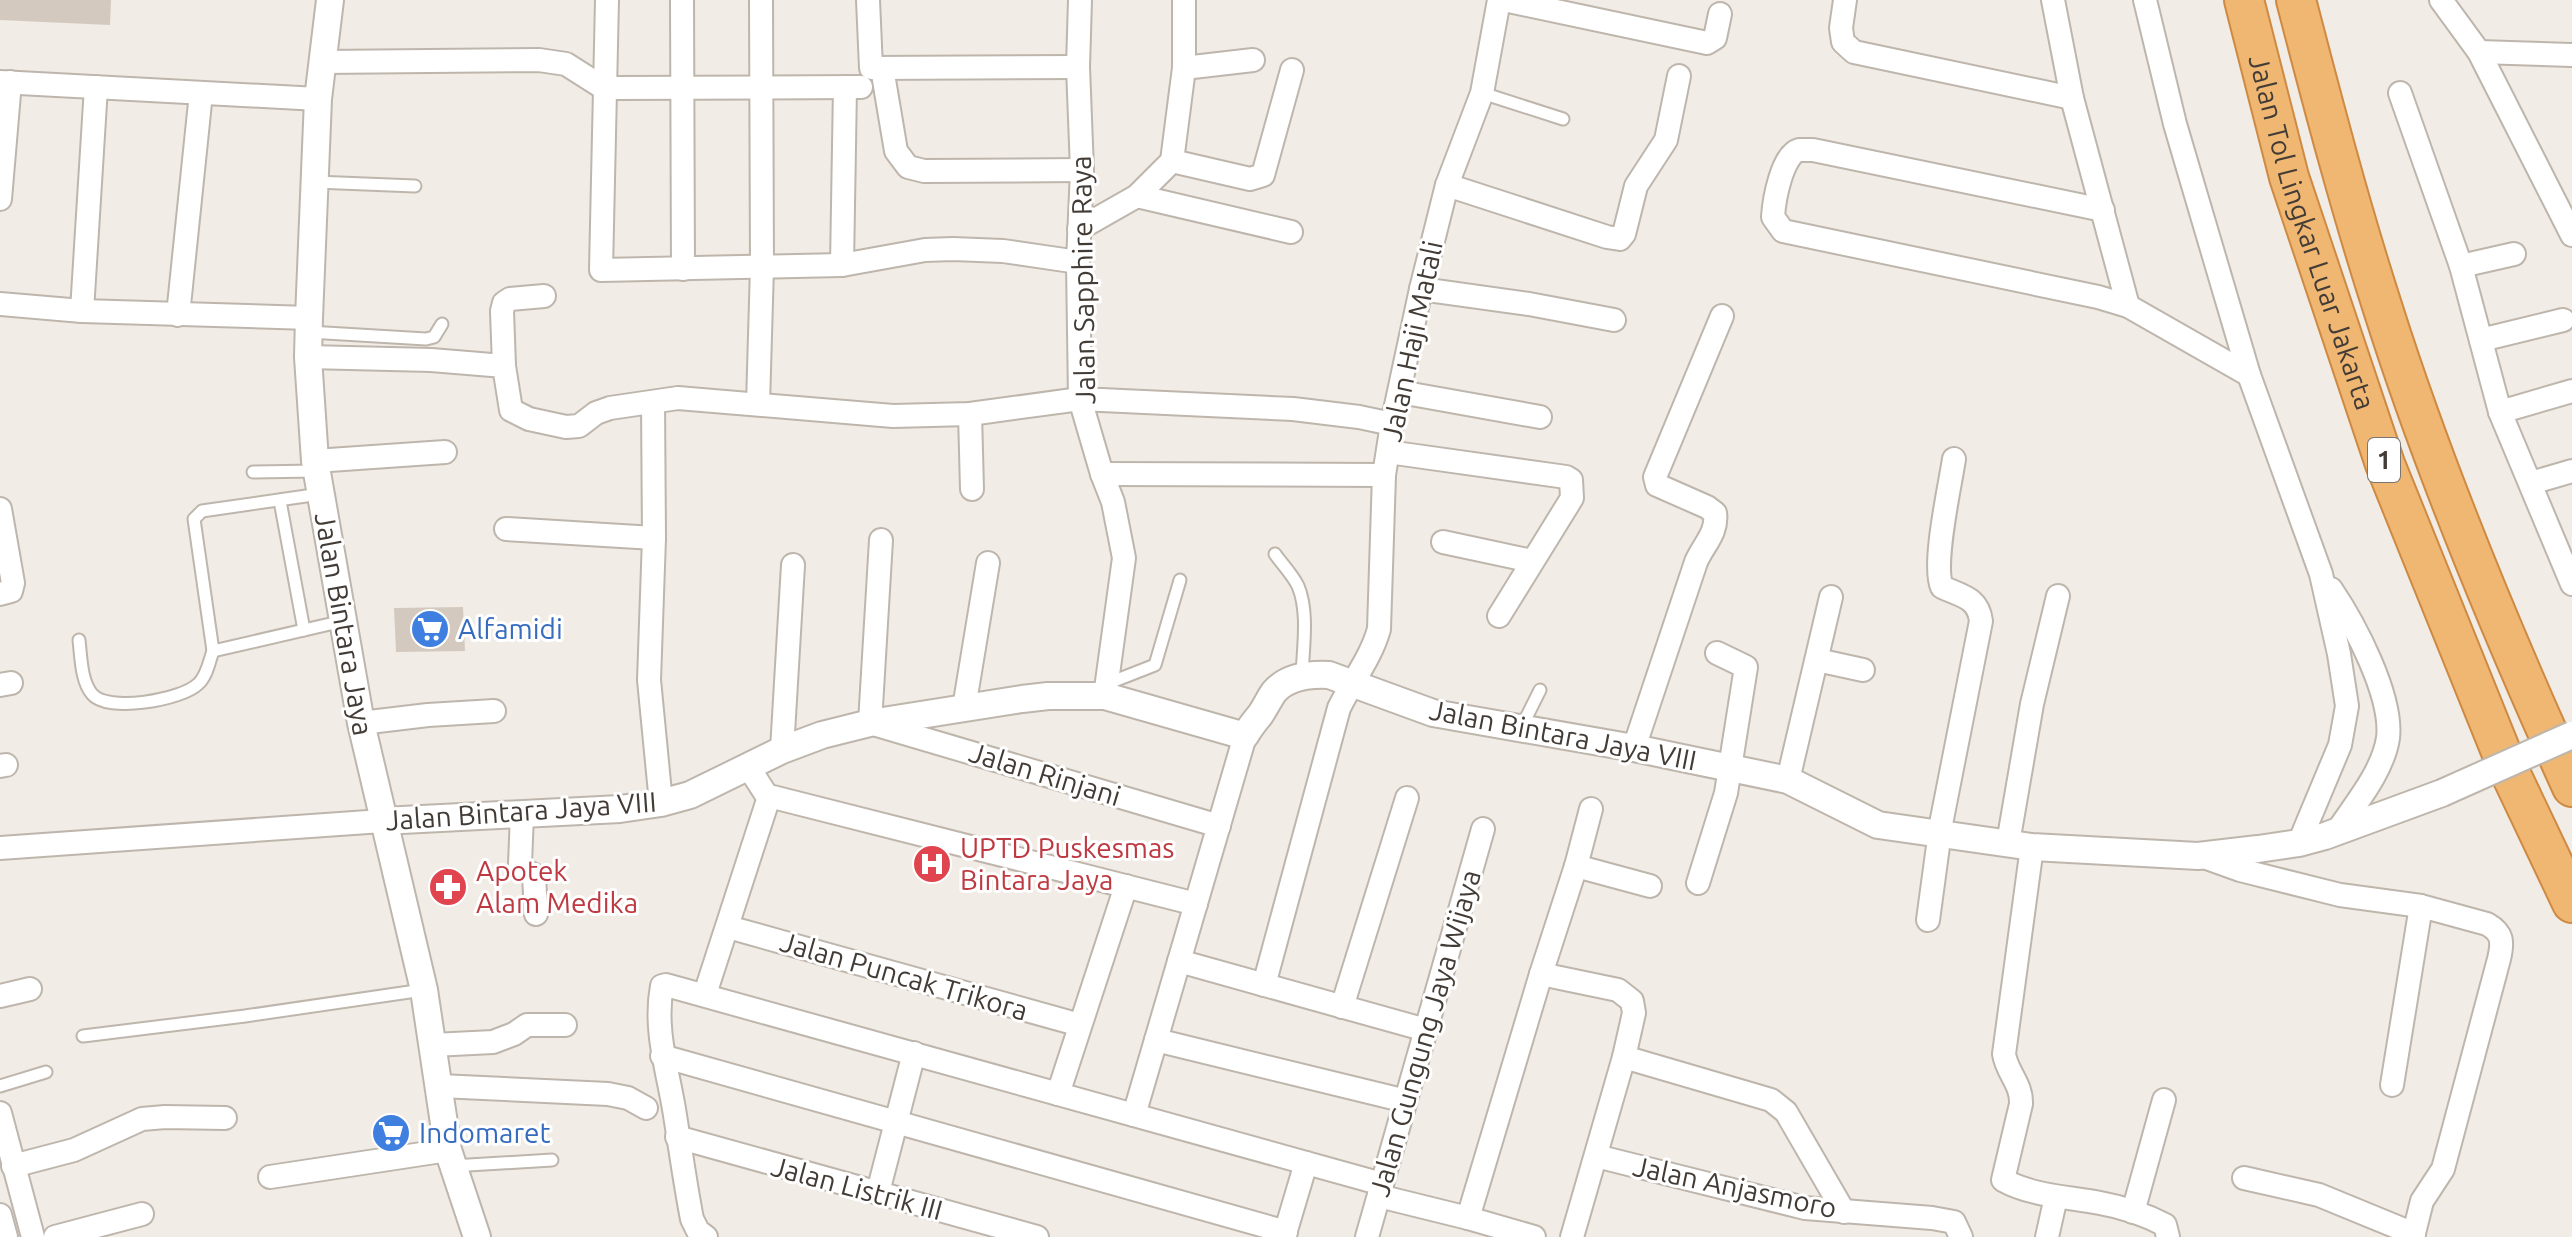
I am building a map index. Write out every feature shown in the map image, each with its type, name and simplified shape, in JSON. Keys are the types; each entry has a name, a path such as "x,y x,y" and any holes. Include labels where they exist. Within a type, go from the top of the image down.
{"highway":[{"name":"Jalan Tol Lingkar Luar Jakarta","path":"2244,0 2289,177 2385,464 2506,764 2572,903"},
{"name":"Jalan Tol Lingkar Luar Jakarta","path":"2296,0 2351,205 2384,312 2477,565 2572,787"}],"street":[{"name":"Jalan Bintara Jaya","path":"330,0 318,99 308,336 317,475 361,723 424,990 450,1158 477,1237"},
{"path":"607,0 601,270 842,265 925,250 953,249 1003,251 1078,262"},
{"path":"682,0 683,269"},
{"path":"868,0 871,68 1078,67"},
{"name":"Jalan Sapphire Raya","path":"1080,0 1080,399 1113,502 1124,558 1107,690"},
{"path":"1079,229 1137,196 1172,161 1184,68 1184,0"},
{"path":"1501,0 1707,43 1715,38 1720,14"},
{"name":"Jalan Haji Matali","path":"1264,985 1339,708 1350,684 1374,647 1379,629 1384,475 1392,424 1447,185 1482,93 1501,0"},
{"path":"1845,0 1841,28 1843,42 1854,52 2072,98"},
{"path":"2053,0 2072,98 2128,306"},
{"path":"2145,0 2175,124 2249,375 2321,574 2339,654 2347,706 2345,724 2340,745 2299,843"},
{"path":"2441,0 2479,52 2572,235"},
{"path":"758,404 762,267 761,1"},
{"path":"2479,52 2572,55"},
{"path":"322,62 539,60 566,64 607,87 853,87 842,265"},
{"path":"1184,68 1253,60"},
{"path":"882,68 896,151 908,167 924,171 1082,170"},
{"path":"1172,161 1250,179 1263,175 1292,70"},
{"path":"1447,185 1620,239 1636,186 1666,140 1679,76"},
{"path":"0,199 5,82 318,99"},
{"path":"82,311 96,87"},
{"path":"178,315 201,93"},
{"path":"2400,93 2461,266 2500,412 2531,483 2564,544 2572,584"},
{"path":"2103,210 1813,150 1800,150 1791,155 1785,164 1773,217 1783,231 2098,297 2128,306 2249,375"},
{"path":"1137,196 1291,232"},
{"path":"2461,266 2514,254"},
{"path":"1421,289 1614,320"},
{"path":"544,296 510,299 504,303 504,366 511,410 555,427 579,426 596,413 610,408 678,398 858,414 970,414 1080,399 1293,409 1392,424"},
{"path":"0,304 178,315 431,360 504,366"},
{"path":"1634,748 1696,562 1716,522 1715,513 1707,507 1657,485 1655,477 1722,316"},
{"path":"2481,340 2563,320"},
{"path":"2500,412 2572,391"},
{"path":"1400,392 1540,417"},
{"path":"653,403 654,538 649,680 661,803"},
{"path":"970,414 972,489"},
{"path":"317,475 445,452"},
{"path":"1388,452 1566,477 1573,486 1572,498 1499,616"},
{"path":"1928,920 1940,833 1981,621 1975,602 1942,587 1939,582 1954,459"},
{"path":"2531,483 2572,471"},
{"path":"1102,474 1384,475"},
{"path":"0,509 13,583 11,591 0,594"},
{"path":"506,529 654,538"},
{"path":"870,723 881,540"},
{"path":"1443,542 1532,561"},
{"path":"964,708 988,563"},
{"path":"782,750 793,565"},
{"path":"2321,574 2342,605 2385,700 2388,738 2376,771 2338,830"},
{"path":"2058,596 2032,704 2004,1054 2008,1069 2021,1092 2021,1104 2003,1180 2056,1197 2102,1203 2133,1212 2165,1225 2168,1237"},
{"path":"1788,780 1831,597"},
{"path":"2339,654 2362,646"},
{"path":"1698,883 1726,793 1746,667 1717,653"},
{"path":"1817,660 1863,670"},
{"name":"Jalan Bintara Jaya VIII","path":"1302,676 1329,675 1433,713 1634,748 1788,780 1878,825 2020,845 2198,856 2299,843 2442,793 2572,735"},
{"path":"1134,1115 1245,736 1275,691 1302,676"},
{"name":"Jalan Bintara Jaya VIII","path":"0,848 382,821 620,809 690,795 782,750 822,735 870,723 1107,690 1245,736"},
{"path":"361,723 494,711"},
{"name":"Jalan Rinjani","path":"870,723 1219,826"},
{"path":"749,768 769,799"},
{"path":"769,799 778,797 1196,904"},
{"path":"1342,1007 1407,798"},
{"path":"705,994 769,799"},
{"path":"1468,1218 1591,809"},
{"path":"522,814 520,864 522,869 534,875 536,914"},
{"name":"Jalan Gungung Jaya Wijaya","path":"1367,1237 1483,829"},
{"path":"2198,856 2340,895 2421,906 2487,924 2496,929 2503,942 2443,1169 2422,1201 2413,1235 2319,1195 2244,1178"},
{"path":"1576,866 1650,886"},
{"path":"1058,1094 1126,886"},
{"path":"2392,1085 2421,906"},
{"name":"Jalan Puncak Trikora","path":"728,927 1080,1025"},
{"path":"1179,961 1426,1030"},
{"path":"1541,974 1618,990 1632,1001 1634,1013 1572,1237"},
{"path":"706,1237 698,1231 692,1219 662,1056 659,1002 662,986 705,994 1306,1163 1380,1190 1534,1237"},
{"path":"0,996 30,989"},
{"path":"433,1045 493,1042 527,1025 565,1025"},
{"path":"1156,1040 1406,1101"},
{"path":"878,1192 914,1053"},
{"path":"662,1056 1285,1235 1306,1163"},
{"path":"1624,1057 1771,1100 1786,1112 1844,1212"},
{"path":"440,1086 608,1094 628,1098 646,1108"},
{"path":"2133,1212 2164,1100"},
{"path":"0,1113 33,1237"},
{"path":"13,1166 74,1150 142,1119 225,1118"},
{"name":"Jalan Listrik III","path":"677,1137 1037,1237"},
{"name":"Jalan Anjasmoro","path":"1596,1156 1805,1208 1954,1222 1961,1237"},
{"path":"270,1177 450,1158"},
{"path":"2047,1237 2056,1197"},
{"path":"55,1237 142,1214"},
{"path":"0,1215 6,1237"}],"lane":[{"path":"1482,93 1563,119"},
{"path":"314,182 415,186"},
{"path":"308,336 426,339 434,337 442,324"},
{"path":"253,472 317,475"},
{"path":"79,640 86,683 93,697 113,704 172,697 191,690 202,681 213,651 194,519 202,511 280,501 317,475"},
{"path":"280,501 304,630"},
{"path":"1275,554 1297,584 1301,595 1302,676"},
{"path":"1107,690 1155,665 1180,580"},
{"path":"213,651 343,621"},
{"path":"1521,728 1540,690"},
{"path":"83,1036 424,990"},
{"path":"0,1086 46,1072"},
{"path":"450,1158 552,1160"}],"building":[{"path":"0,0 111,0 110,25 0,20"},
{"name":"Alfamidi","path":"463,607 465,651 396,652 394,608"}],"place":[{"name":"Alfamidi","path":"430,629"},
{"name":"UPTD Puskesmas Bintara Jaya","path":"932,864"},
{"name":"Apotek Alam Medika","path":"448,887"},
{"name":"Indomaret","path":"391,1133"}]}
